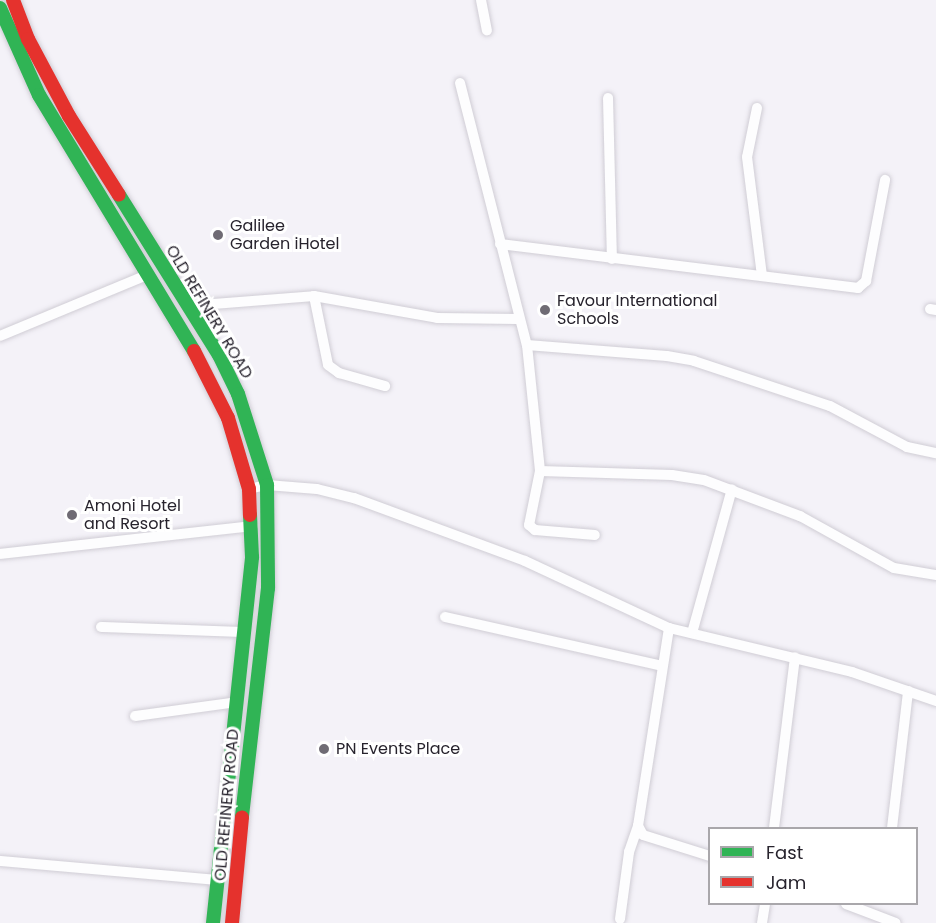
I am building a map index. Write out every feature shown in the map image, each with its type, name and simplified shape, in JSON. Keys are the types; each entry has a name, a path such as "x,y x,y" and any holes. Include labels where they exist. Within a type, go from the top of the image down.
{"main road":[{"name":"OLD REFINERY ROAD","path":"14,0 28,39 69,116 188,306 238,394 267,485 268,588 251,717 232,923"},
{"name":"OLD REFINERY ROAD","path":"0,8 3,26 45,105 212,381 228,418 249,489 252,526 244,632 213,923"}],"street":[{"path":"481,0 487,30"},
{"path":"460,83 518,319 527,345 540,471 531,528 595,535"},
{"path":"608,98 612,259"},
{"path":"757,108 747,157 762,275"},
{"path":"500,244 864,287 885,180"},
{"path":"0,336 147,275"},
{"path":"314,296 328,365 339,373 385,386"},
{"path":"188,306 314,296 437,318 518,319"},
{"path":"527,345 667,356 694,361 830,406 907,447 936,453"},
{"path":"540,471 672,475 732,489 830,530 894,568 936,575"},
{"path":"249,489 267,485 316,489 436,525 669,628 795,657 936,701"},
{"path":"692,633 732,489"},
{"path":"0,554 252,526"},
{"path":"445,617 662,666"},
{"path":"100,627 244,632"},
{"path":"620,919 629,852 638,826 669,628"},
{"path":"774,827 795,657"},
{"path":"892,827 908,691"},
{"path":"135,716 237,702"},
{"path":"638,826 643,835 708,855"},
{"path":"0,861 218,880"},
{"path":"762,923 765,905"},
{"path":"850,905 881,920 896,923"},
{"path":"881,920 883,905"}],"traffic: fast":[{"path":"0,8 39,95 194,351"},
{"path":"119,195 219,355 238,394 267,485 268,588 242,817"},
{"path":"213,923 252,557 250,515"}],"traffic: jam":[{"path":"13,0 28,39 69,116 119,195"},
{"path":"194,351 228,418 249,489 250,515"},
{"path":"232,923 242,817"}],"place":[{"name":"Galilee Garden iHotel","path":"218,235"},
{"name":"Favour International Schools","path":"545,310"},
{"name":"Amoni Hotel and Resort","path":"72,515"},
{"name":"PN Events Place","path":"324,749"}]}
